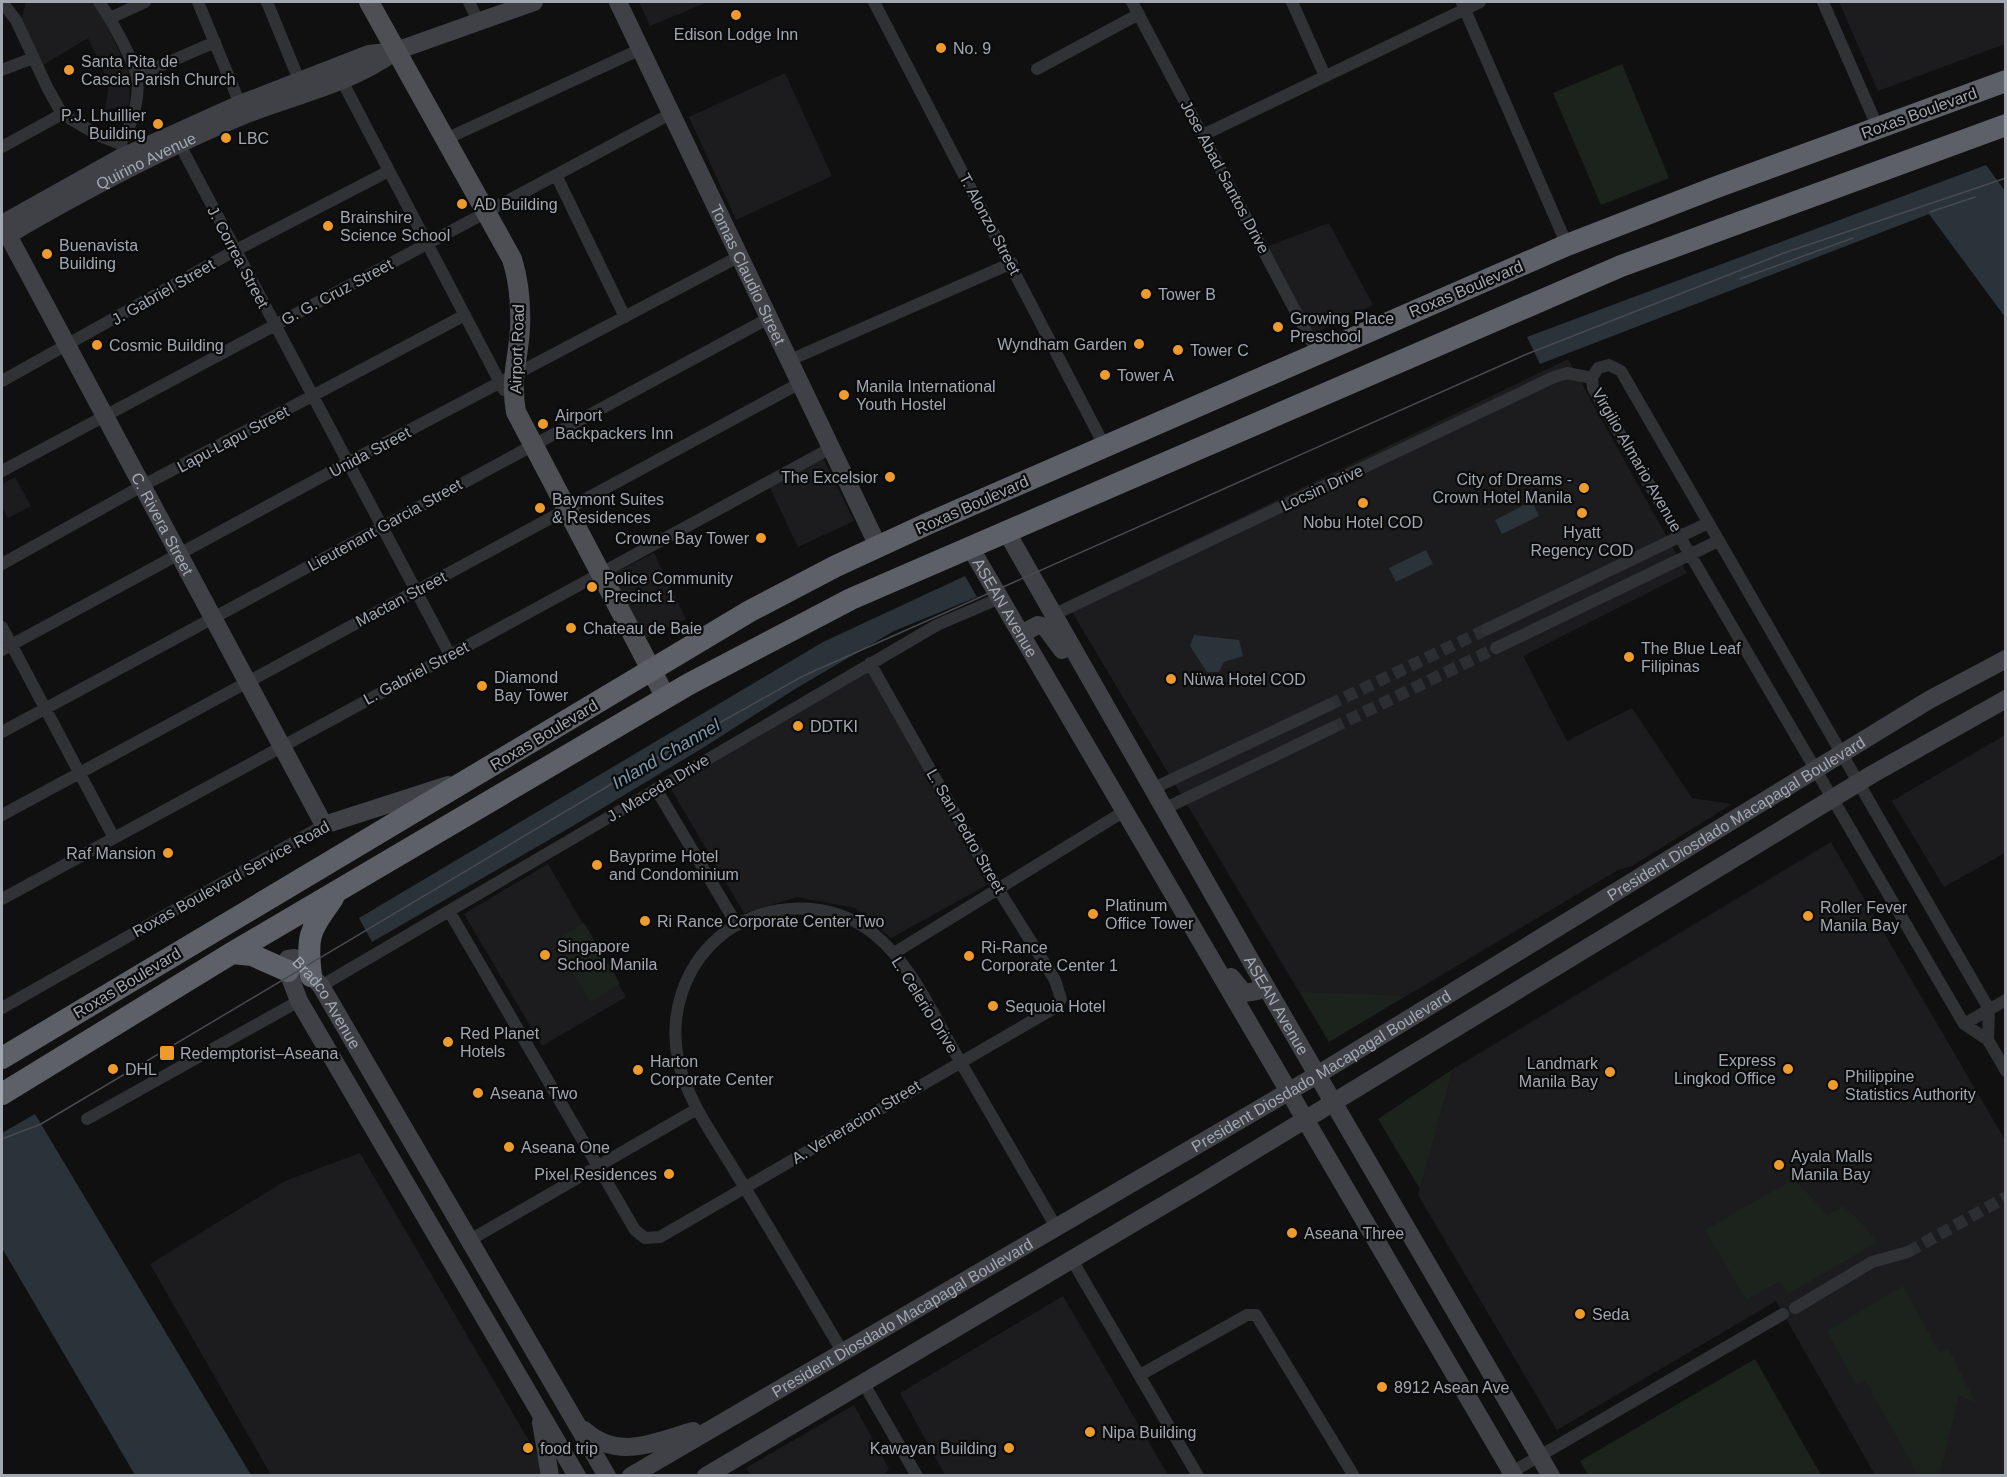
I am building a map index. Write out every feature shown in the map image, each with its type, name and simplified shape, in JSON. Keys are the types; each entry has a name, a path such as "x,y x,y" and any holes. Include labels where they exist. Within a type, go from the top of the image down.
{"highway":[{"name":"Roxas Boulevard","path":"2,1058 750,611 878,546 1317,352 1567,245 2006,81"},
{"name":"Roxas Boulevard","path":"2,1094 232,953 666,698 768,640 841,604 1621,266 2006,125"},
{"path":"316,981 308,940 311,930 337,892"},
{"path":"232,953 252,955 288,971"}],"main road":[{"name":"Airport Road","path":"369,2 487,211 512,260 518,279 520,329 507,380 516,412 666,698"}],"street":[{"path":"2,2 16,20 62,114 127,155"},
{"path":"99,2 110,18 137,76 135,107 127,134 127,155"},
{"path":"110,18 145,2"},
{"path":"198,2 240,104"},
{"path":"267,2 299,80"},
{"path":"469,2 478,21"},
{"name":"Quirino Avenue","path":"3,231 127,155 240,104 369,54 396,51 534,2"},
{"name":"Tomas Claudio Street","path":"618,2 878,546"},
{"name":"T. Alonzo Street","path":"874,2 1105,447"},
{"name":"Jose Abad Santos Drive","path":"1132,2 1317,352"},
{"path":"1292,2 1325,76"},
{"path":"1203,135 1463,5 1480,2"},
{"path":"1823,2 1878,128"},
{"path":"1463,5 1567,245"},
{"path":"1037,69 1139,14"},
{"path":"137,76 214,42"},
{"path":"446,139 641,49"},
{"name":"Quirino Avenue","path":"127,155 180,145 245,115 373,68 396,51"},
{"path":"2,70 33,58"},
{"path":"341,78 465,315 507,380"},
{"name":"G. G. Cruz Street","path":"2,471 672,113"},
{"path":"2,147 62,114"},
{"name":"J. Correa Street","path":"180,145 234,251 450,655"},
{"name":"J. Gabriel Street","path":"2,381 234,251 389,171"},
{"path":"556,174 625,317"},
{"name":"C. Rivera Street","path":"3,231 324,825"},
{"name":"Unida Street","path":"6,648 347,463 740,256"},
{"path":"790,360 1011,263"},
{"name":"Lapu-Lapu Street","path":"2,564 142,486 465,315"},
{"name":"Lieutenant Garcia Street","path":"2,732 769,318"},
{"name":"Virgilio Almario Avenue","path":"1964,1024 1834,797 1593,388 1592,378 1603,365 1616,366 1622,371 1989,1009"},
{"name":"Locsin Drive","path":"1053,615 1554,377 1567,373 1592,378"},
{"name":"Mactan Street","path":"2,815 800,383"},
{"name":"L. Gabriel Street","path":"2,899 831,448"},
{"path":"1487,629 1708,523"},
{"name":"ASEAN Avenue","path":"1006,531 1263,982 1551,1476"},
{"path":"1496,648 1718,541"},
{"name":"ASEAN Avenue","path":"970,547 1510,1474"},
{"name":"J. Maceda Drive","path":"316,981 449,911 937,625 1000,598"},
{"path":"1021,634 1038,625 1045,627 1059,648 1080,662"},
{"path":"2,627 6,648 45,709 114,838"},
{"name":"President Diosdado Macapagal Boulevard","path":"631,1476 715,1424 1317,1075 1929,700 2006,660"},
{"name":"L. San Pedro Street","path":"870,663 999,890 1055,980 1061,999"},
{"name":"President Diosdado Macapagal Boulevard","path":"706,1476 1305,1121 1834,797 2006,699"},
{"path":"1152,789 1329,705"},
{"path":"1164,809 1332,728"},
{"name":"Roxas Boulevard Service Road","path":"2,1008 324,825 472,777"},
{"path":"656,789 737,926"},
{"path":"894,953 1124,812"},
{"name":"L. Celerio Drive","path":"843,1351 697,1109 679,1059 675,1036 682,990 704,951 720,936 737,926 760,915 782,909 824,910 853,920 873,933 894,953 908,971 1056,1227"},
{"path":"449,911 598,1166"},
{"name":"Bradco Avenue","path":"577,1476 299,1002 286,961 294,958 316,981 607,1476"},
{"path":"1218,972 1233,978 1244,993 1257,991 1263,982"},
{"name":"A. Veneracion Street","path":"598,1166 635,1230 647,1238 660,1237 1056,1007 1061,999"},
{"path":"2006,1000 1964,1024 1988,1040 2006,1071"},
{"path":"87,1119 299,1002"},
{"path":"1988,1040 1989,1009"},
{"path":"470,1240 697,1109"},
{"path":"1795,1308 1872,1262 1908,1252"},
{"path":"1072,1260 1198,1476"},
{"path":"1510,1474 1784,1314"},
{"path":"1140,1375 1246,1315 1256,1315 1354,1476"},
{"path":"517,1373 529,1380 538,1395 544,1396 551,1388 546,1372"},
{"path":"864,1384 912,1474"},
{"path":"539,1412 550,1476"},
{"path":"576,1422 597,1441 617,1448 636,1446 715,1424"}],"shaded area":[{"path":"26,2 93,2 100,10 130,75 129,105 105,110 109,83 88,38 40,67 21,21"},
{"path":"639,2 708,2 650,26"},
{"path":"1839,2 2005,2 2005,44 1878,91"},
{"path":"1622,64 1669,178 1601,205 1553,93"},
{"path":"785,73 832,176 736,220 689,117"},
{"path":"1329,223 1373,305 1313,334 1266,247"},
{"path":"1568,359 1687,573 1523,656 1567,741 1632,708 1692,798 1732,804 1632,866 1618,870 1329,1042 1066,602"},
{"path":"823,458 854,521 798,547 768,484"},
{"path":"15,477 31,506 8,518 2,507 2,484"},
{"path":"654,553 686,619 644,639 612,574"},
{"path":"869,670 987,885 891,938 855,908 797,897 744,913 671,789"},
{"path":"2005,735 2005,853 1944,887 1892,801"},
{"name":"Ayala Malls Manila Bay","path":"1831,842 2005,1140 2005,1475 1875,1475 1776,1301 1557,1430 1418,1195 1453,1069"},
{"name":"Singapore School Manila","path":"548,864 626,997 542,1046 464,914"},
{"path":"584,923 620,984 590,1002 554,941"},
{"path":"1300,992 1405,996 1329,1042"},
{"path":"1453,1069 1420,1189 1378,1119"},
{"path":"360,1153 538,1456 542,1475 271,1475 150,1264 285,1181"},
{"path":"1794,1179 1828,1215 1843,1206 1858,1219 1877,1242 1788,1294 1780,1281 1746,1300 1705,1230"},
{"path":"1903,1286 1939,1352 1948,1348 1976,1403 1959,1395 1940,1475 1918,1475 1865,1380 1856,1385 1827,1331"},
{"path":"1063,1296 1168,1475 945,1475 900,1393"},
{"path":"1755,1359 1821,1475 1588,1475 1580,1461"},
{"path":"854,1405 889,1469 883,1475 751,1475 746,1468"}],"water":[{"path":"1986,165 2005,191 2005,317 1929,214 1540,364 1527,337"},
{"path":"1532,501 1539,516 1502,534 1495,520"},
{"path":"1426,550 1433,564 1396,582 1389,568"},
{"name":"Inland Channel","path":"965,576 977,597 894,631 571,827 372,942 359,918 823,642"},
{"path":"1194,635 1239,640 1243,656 1224,662 1219,672 1207,672 1190,646"},
{"path":"35,1114 251,1475 135,1475 2,1248 2,1133"}],"tunnel":[{"path":"1329,705 1487,629"},
{"path":"1332,728 1496,648"},
{"path":"1908,1252 2006,1197"}],"tram line":[{"path":"2,1139 41,1124 630,773 803,676 1527,354 1784,253 2006,178"},
{"path":"1930,212 1975,197"},
{"path":"1740,279 1853,238"}],"place":[{"name":"Edison Lodge Inn","path":"736,15"},
{"name":"No. 9","path":"941,48"},
{"name":"Santa Rita de Cascia Parish Church","path":"69,70"},
{"name":"P.J. Lhuillier Building","path":"158,124"},
{"name":"LBC","path":"226,138"},
{"name":"AD Building","path":"462,204"},
{"name":"Brainshire Science School","path":"328,226"},
{"name":"Buenavista Building","path":"47,254"},
{"name":"Tower B","path":"1146,294"},
{"name":"Growing Place Preschool","path":"1278,327"},
{"name":"Wyndham Garden","path":"1139,344"},
{"name":"Cosmic Building","path":"97,345"},
{"name":"Tower C","path":"1178,350"},
{"name":"Tower A","path":"1105,375"},
{"name":"Manila International Youth Hostel","path":"844,395"},
{"name":"Airport Backpackers Inn","path":"543,424"},
{"name":"The Excelsior","path":"890,477"},
{"name":"City of Dreams - Crown Hotel Manila","path":"1584,488"},
{"name":"Nobu Hotel COD","path":"1363,503"},
{"name":"Baymont Suites & Residences","path":"540,508"},
{"name":"Hyatt Regency COD","path":"1582,513"},
{"name":"Crowne Bay Tower","path":"761,538"},
{"name":"Police Community Precinct 1","path":"592,587"},
{"name":"Chateau de Baie","path":"571,628"},
{"name":"The Blue Leaf Filipinas","path":"1629,657"},
{"name":"Nüwa Hotel COD","path":"1171,679"},
{"name":"Diamond Bay Tower","path":"482,686"},
{"name":"DDTKI","path":"798,726"},
{"name":"Raf Mansion","path":"168,853"},
{"name":"Bayprime Hotel and Condominium","path":"597,865"},
{"name":"Platinum Office Tower","path":"1093,914"},
{"name":"Roller Fever Manila Bay","path":"1808,916"},
{"name":"Ri Rance Corporate Center Two","path":"645,921"},
{"name":"Singapore School Manila","path":"545,955"},
{"name":"Ri-Rance Corporate Center 1","path":"969,956"},
{"name":"Sequoia Hotel","path":"993,1006"},
{"name":"Red Planet Hotels","path":"448,1042"},
{"name":"Redemptorist–Aseana","path":"167,1053"},
{"name":"DHL","path":"113,1069"},
{"name":"Express Lingkod Office","path":"1788,1069"},
{"name":"Harton Corporate Center","path":"638,1070"},
{"name":"Landmark Manila Bay","path":"1610,1072"},
{"name":"Philippine Statistics Authority","path":"1833,1085"},
{"name":"Aseana Two","path":"478,1093"},
{"name":"Aseana One","path":"509,1147"},
{"name":"Ayala Malls Manila Bay","path":"1779,1165"},
{"name":"Pixel Residences","path":"669,1174"},
{"name":"Aseana Three","path":"1292,1233"},
{"name":"Seda","path":"1580,1314"},
{"name":"8912 Asean Ave","path":"1382,1387"},
{"name":"Nipa Building","path":"1090,1432"},
{"name":"food trip","path":"528,1448"},
{"name":"Kawayan Building","path":"1009,1448"}]}
